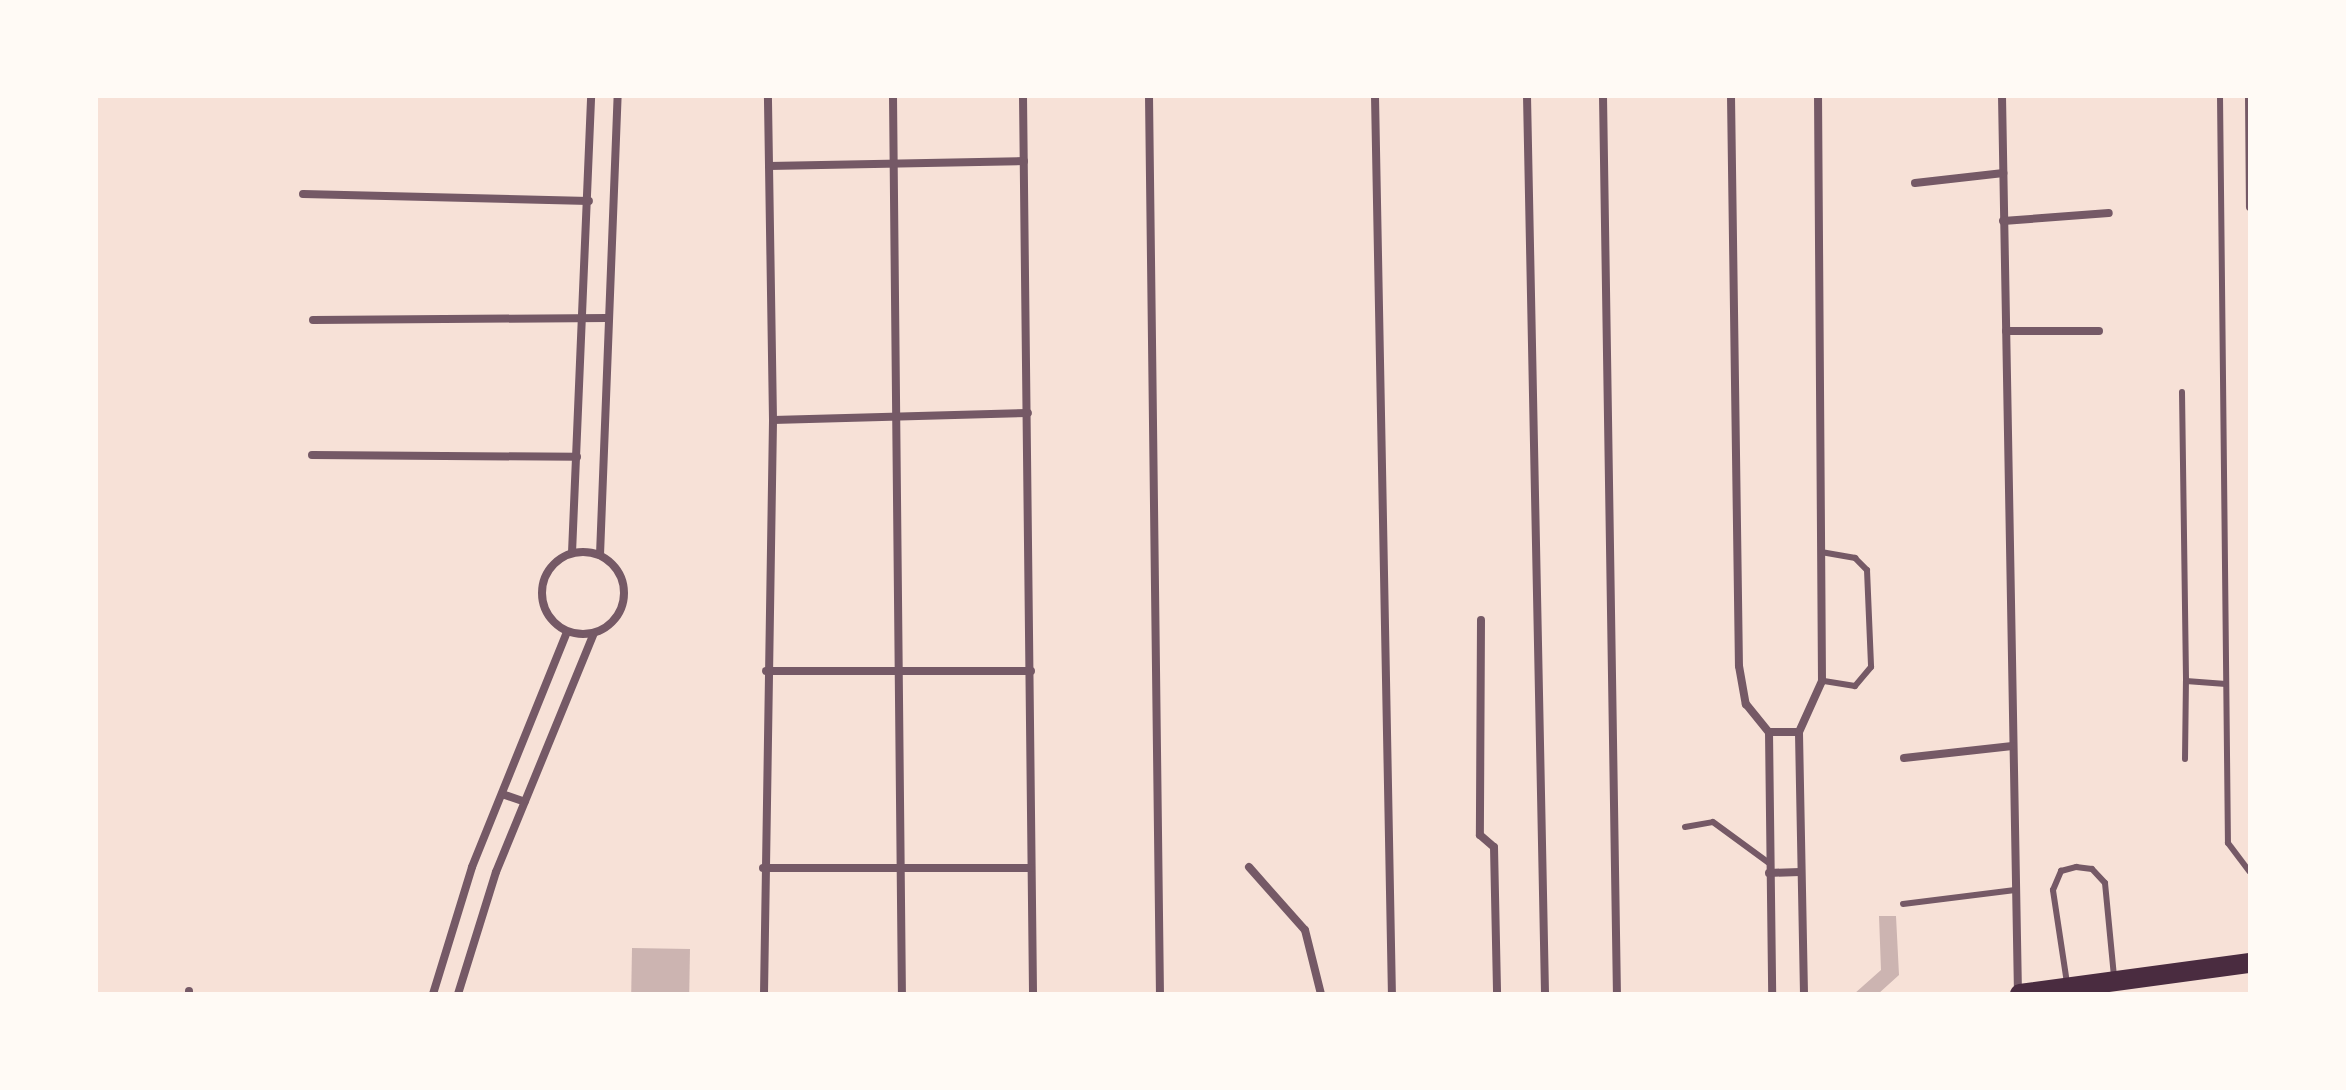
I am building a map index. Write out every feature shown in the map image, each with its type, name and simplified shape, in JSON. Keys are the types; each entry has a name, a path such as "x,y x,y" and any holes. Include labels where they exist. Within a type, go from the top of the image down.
{"main road":[{"path":"2019,994 2250,963"}],"street":[{"path":"572,553 591,96"},
{"path":"600,555 618,96"},
{"path":"764,994 766,671 773,420 768,96"},
{"path":"893,96 892,415 899,674 902,994"},
{"path":"1023,96 1033,994"},
{"path":"1149,96 1160,994"},
{"path":"1375,96 1392,994"},
{"path":"1527,96 1545,994"},
{"path":"1603,96 1617,994"},
{"path":"1731,96 1739,666 1746,704 1769,732 1772,994"},
{"path":"1804,994 1799,732 1822,681 1818,96"},
{"path":"2002,96 2019,994"},
{"path":"2249,96 2250,207"},
{"path":"769,166 1024,161"},
{"path":"1915,183 2003,173"},
{"path":"303,194 589,201"},
{"path":"2003,221 2109,213"},
{"path":"313,320 607,318"},
{"path":"2006,331 2099,331"},
{"path":"773,420 1028,413"},
{"path":"312,455 577,457"},
{"path":"458,994 525,802 594,633 615,619 625,596 619,571 600,555 572,553 548,571 542,591 546,611 567,632 594,633"},
{"path":"1481,620 1480,835 1494,847 1497,994"},
{"path":"433,994 502,794 567,632"},
{"path":"766,671 899,674 1031,671"},
{"path":"1769,732 1799,732"},
{"path":"1904,758 2012,746"},
{"path":"502,794 525,802"},
{"path":"1249,867 1305,930 1321,994"},
{"path":"763,868 1031,868"},
{"path":"1769,868 1800,872"}],"lane":[{"path":"2220,96 2228,843 2250,872"},
{"path":"2182,392 2185,759"},
{"path":"1821,552 1855,558 1867,570 1871,667 1855,686 1822,681"},
{"path":"2186,681 2226,684"},
{"path":"1685,827 1713,822 1769,868"},
{"path":"2068,986 2053,890 2061,871 2076,867 2092,869 2105,883 2115,980"},
{"path":"1903,904 2015,890"}],"building":[{"path":"1879,916 1896,916 1899,975 1878,994 1854,994 1881,970"},
{"path":"632,948 690,949 689,994 631,993"}]}
